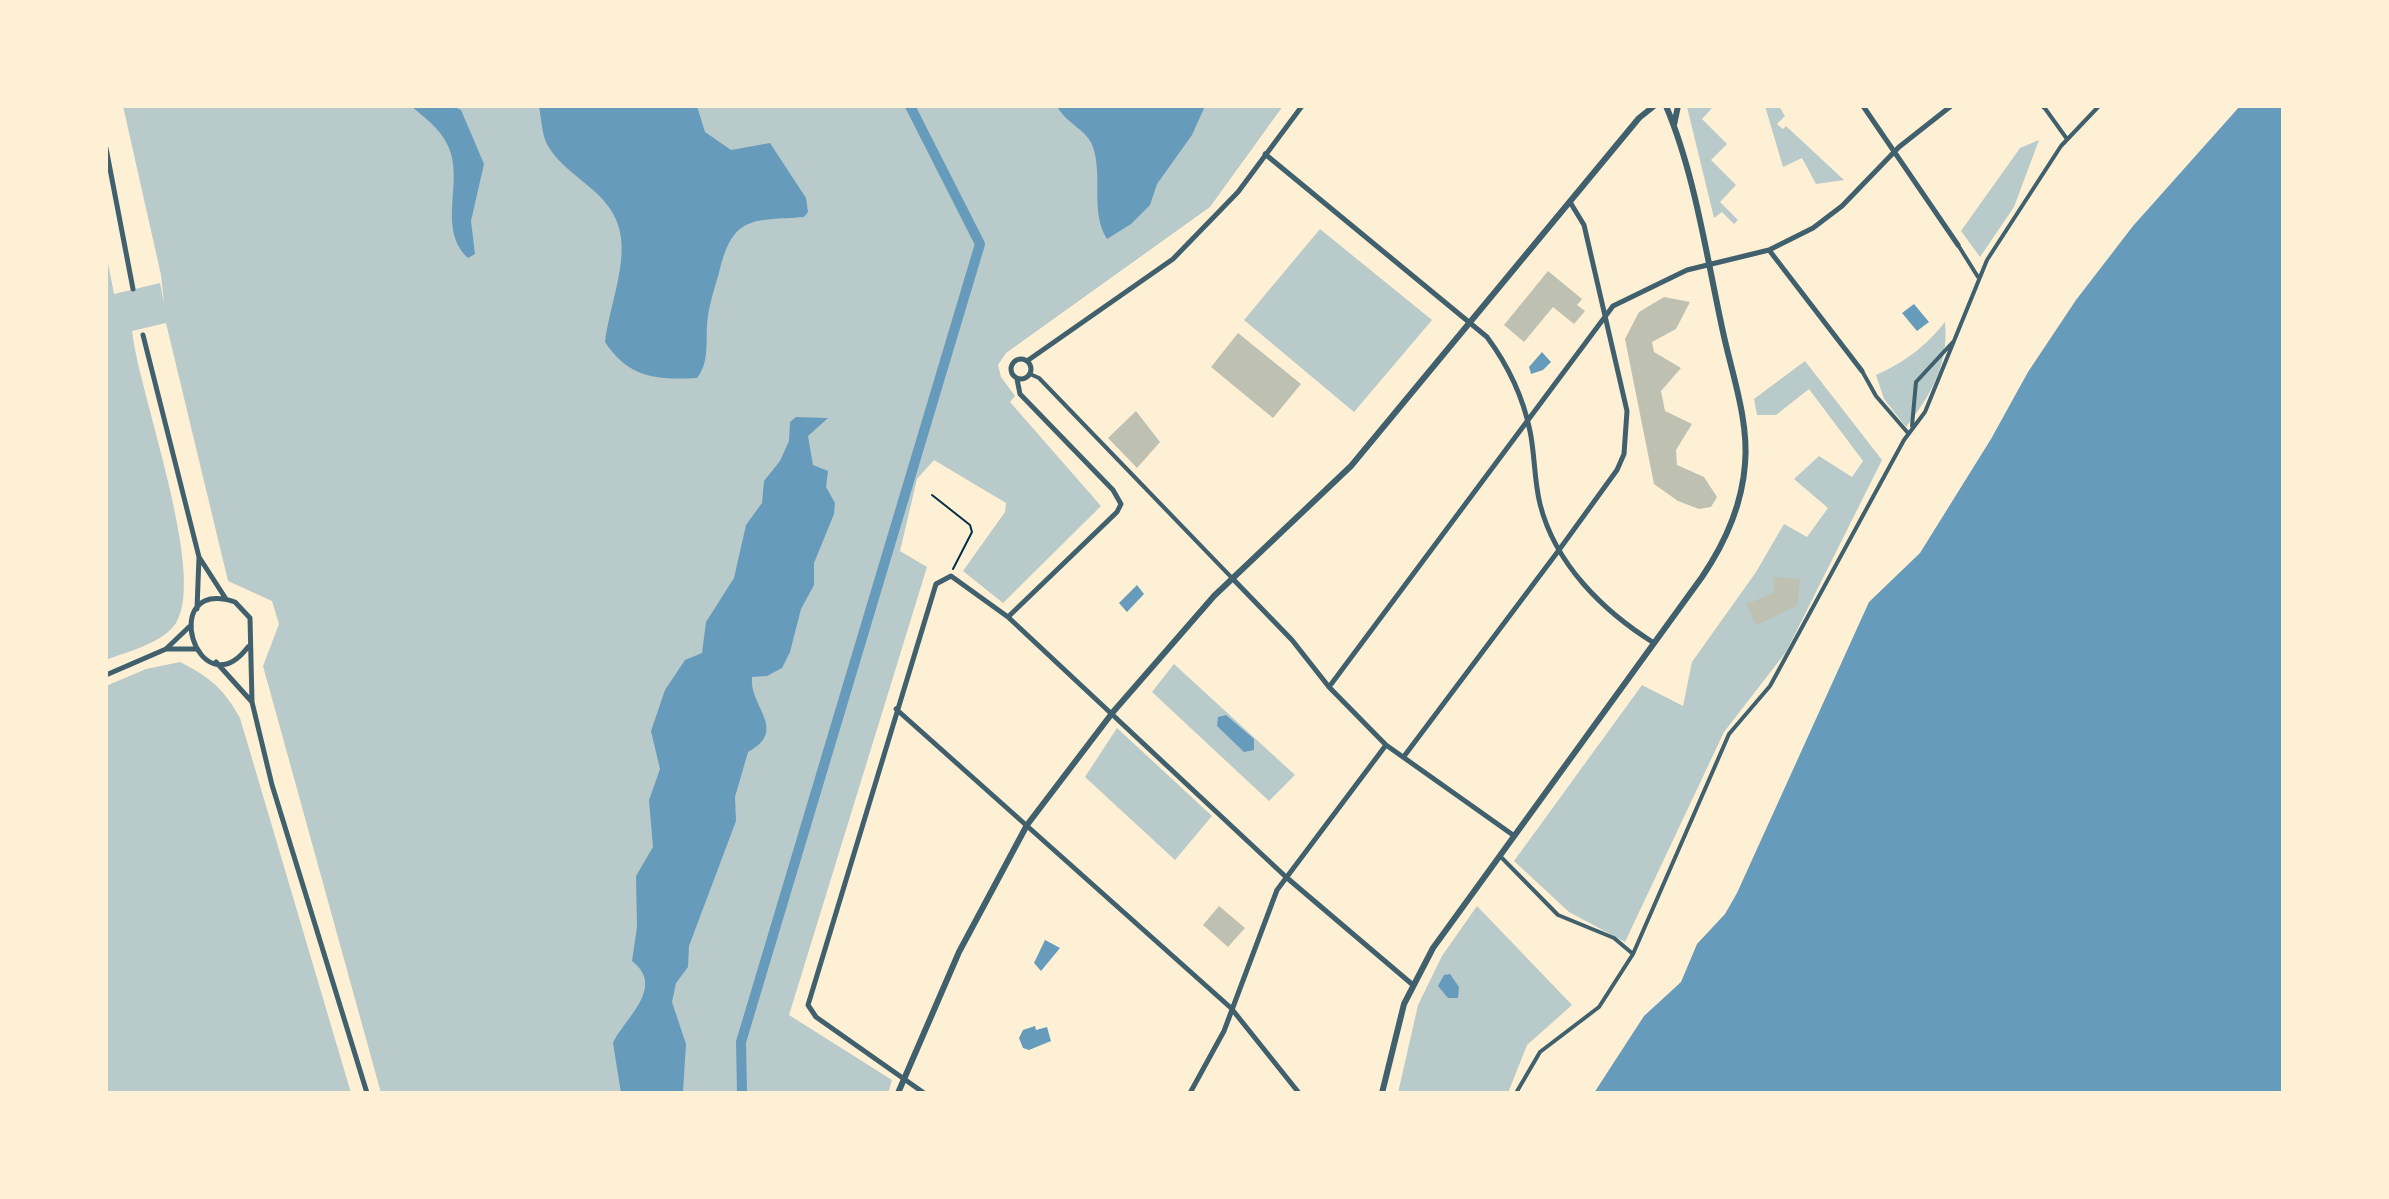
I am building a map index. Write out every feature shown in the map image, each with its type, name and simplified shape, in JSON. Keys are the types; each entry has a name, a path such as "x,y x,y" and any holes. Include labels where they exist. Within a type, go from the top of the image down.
{"street":[{"path":"1027,361 1164,267 1215,218 1302,106"},
{"path":"1382,1093 1396,1032 1413,985 1440,936 1654,643 1725,539 1744,474 1743,425 1708,264 1674,125 1666,106"},
{"path":"1674,125 1678,106"},
{"path":"1863,106 1979,278"},
{"path":"1329,687 1605,315 1620,301 1677,274 1769,250 1833,214 1895,151 1951,106"},
{"path":"2044,106 2067,139"},
{"path":"1516,1093 1540,1052 1599,1007 1633,954 1729,734 1770,686 1908,434 1925,412 1987,260 2067,139 2099,106"},
{"path":"898,1093 959,952 1027,825 1113,712 1175,637 1232,578 1351,466 1649,108 1671,117"},
{"path":"106,148 133,289"},
{"path":"1265,154 1487,337 1504,364 1527,420 1539,502 1559,550 1601,601 1654,643"},
{"path":"1405,755 1617,470 1626,446 1627,411 1605,315 1584,225 1570,202"},
{"path":"1769,250 1781,270 1862,371 1876,396 1908,434"},
{"path":"106,675 166,649 189,627 197,610 199,557 143,335"},
{"path":"1912,428 1916,382 1954,341"},
{"path":"1008,617 1117,512 1121,502 1020,394 1017,379 1011,373 1012,363 1021,359 1027,361"},
{"path":"1027,361 1030,374"},
{"path":"1030,374 1039,378 1292,640 1329,687 1386,745 1405,755 1513,835"},
{"path":"1017,379 1025,379 1030,374"},
{"path":"199,557 227,599 242,606 250,618 253,632 248,647 252,702 272,785 367,1093"},
{"path":"924,1093 816,1017 808,1005 936,584 953,577 1008,617 1286,877 1413,985"},
{"path":"197,610 210,601 227,599"},
{"path":"189,627 195,649"},
{"path":"216,662 238,658 248,647"},
{"path":"166,649 195,649 216,662 252,702"},
{"path":"896,709 1231,1008 1299,1093"},
{"path":"1190,1093 1224,1031 1277,890 1386,745"},
{"path":"1499,856 1558,915 1614,938 1633,954"}],"path":[{"path":"932,495 970,525 972,532 953,568 953,577"}],"shaded area":[{"path":"123,106 1283,106 1210,207 1006,353 998,365 1001,377 1015,396 1010,402 1101,506 1003,603 963,571 1005,512 1006,503 934,460 917,479 900,551 927,567 789,1015 892,1080 888,1093 381,1093 263,666 279,624 272,601 228,581 166,323 132,331 178,526 183,599 176,623 170,630 144,646 106,660 106,253 114,294 160,283 164,304 161,275"},
{"path":"1714,106 1702,119 1727,144 1711,160 1736,185 1720,202 1738,220 1734,224 1722,212 1714,218 1687,107"},
{"path":"1765,106 1779,106 1785,116 1777,124 1783,129 1786,126 1844,180 1816,184 1802,158 1783,167"},
{"path":"2039,140 2014,207 1980,257 1961,231 2020,148"},
{"path":"1320,229 1432,320 1354,412 1244,320"},
{"path":"1945,322 1941,365 1923,403 1906,427 1884,399 1876,375 1914,353"},
{"path":"1805,361 1882,460 1786,652 1724,732 1625,942 1569,912 1514,861 1642,685 1683,706 1692,662 1756,572 1784,524 1807,537 1828,508 1794,479 1819,456 1852,477 1863,461 1809,389 1776,415 1757,415 1754,399"},
{"path":"180,662 215,685 240,718 351,1093 106,1093 106,686 146,669"},
{"path":"1174,664 1295,775 1269,801 1152,692"},
{"path":"1117,728 1212,816 1175,860 1085,777"},
{"path":"1477,906 1572,1005 1527,1045 1508,1093 1398,1093 1418,1005 1442,956"}],"water":[{"path":"411,106 453,106 461,110 484,164 471,221 475,254 468,258 458,246 454,232 452,156 439,132"},
{"path":"539,106 697,106 705,132 731,150 770,143 806,198 808,212 804,217 748,224 732,238 710,304 705,360 697,378 656,377 634,370 605,342 621,263 621,238 617,222 600,196 554,155 546,142"},
{"path":"1057,106 1205,106 1192,135 1157,184 1150,205 1131,224 1107,239 1099,217 1093,147"},
{"path":"2240,106 2283,106 2283,1093 1594,1093 1644,1016 1681,982 1697,944 1725,914 1737,893 1869,602 1920,553 1991,439 2028,372 2076,300 2133,226"},
{"path":"1914,304 1929,322 1917,331 1902,313"},
{"path":"1542,352 1551,362 1543,370 1531,374 1529,367"},
{"path":"796,417 828,418 808,436 813,465 828,471 826,487 835,503 834,514 814,563 814,585 801,609 790,652 782,668 767,676 752,677 766,735 760,744 748,752 735,797 736,821 689,946 688,967 676,983 672,1002 686,1044 683,1091 621,1093 613,1043 640,1002 645,981 632,961 637,927 636,876 653,847 649,800 660,769 651,731 665,690 685,660 702,653 706,622 734,578 746,525 762,503 764,481 780,461 789,441 790,422"},
{"path":"1137,585 1144,594 1127,612 1119,603"},
{"path":"1226,715 1254,739 1254,750 1244,752 1217,726 1218,717"},
{"path":"1045,940 1060,948 1041,971 1034,963"},
{"path":"1450,974 1459,987 1458,998 1448,998 1438,986 1444,975"},
{"path":"1035,1026 1036,1030 1047,1027 1051,1041 1029,1050 1023,1048 1019,1038 1023,1030"}],"building":[{"path":"1548,271 1582,299 1577,305 1585,311 1574,324 1553,307 1524,342 1504,325"},
{"path":"1664,297 1690,302 1676,329 1652,342 1654,352 1681,368 1661,391 1665,411 1692,424 1676,450 1677,465 1704,477 1717,497 1711,507 1699,509 1678,501 1654,484 1625,339 1639,312"},
{"path":"1238,333 1301,384 1273,418 1211,367"},
{"path":"1136,411 1160,442 1137,468 1108,438"},
{"path":"1773,577 1800,579 1797,606 1756,625 1746,604 1774,593"},
{"path":"1219,906 1245,928 1228,947 1203,925"}],"waterway":[{"path":"742,1093 741,1042 980,244 910,106"}]}
